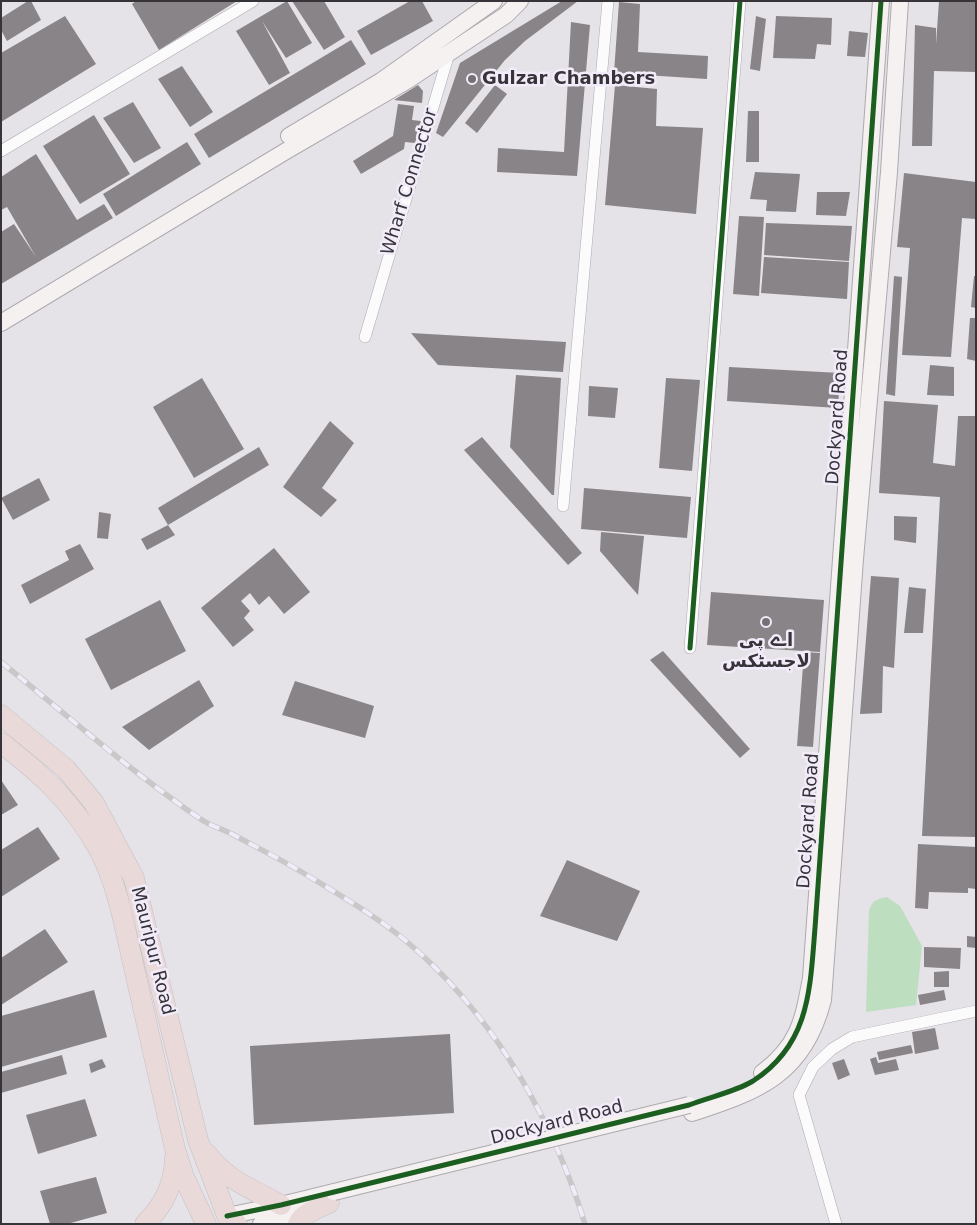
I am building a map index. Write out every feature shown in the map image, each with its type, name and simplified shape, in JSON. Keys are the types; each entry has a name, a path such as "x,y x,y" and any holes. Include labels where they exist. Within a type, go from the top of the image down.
{"highway":[{"name":"Mauripur Road","path":"1,715 66,769 94,802 134,878 198,1136 232,1220"},
{"name":"Mauripur Road","path":"1,743 52,784 76,814 99,850 114,887 125,929 175,1146 184,1177 206,1224"},
{"path":"198,1136 208,1156 222,1171 239,1184 281,1205"},
{"path":"145,1224 157,1212 169,1193 175,1172 175,1146"},
{"path":"298,1224 300,1220 314,1210 335,1198"}],"street":[{"path":"1,151 253,1"},
{"path":"1,311 381,80 494,1 506,15"},
{"path":"1,323 449,54 506,15 520,1"},
{"path":"564,506 608,1"},
{"path":"690,648 740,1"},
{"name":"Dockyard Road","path":"261,1224 335,1198 692,1113 757,1089 789,1067 813,1030 823,1000 881,1"},
{"name":"Dockyard Road","path":"848,559 889,172 900,1"},
{"name":"Wharf Connector","path":"365,337 457,27"},
{"path":"836,1224 799,1094 813,1068 832,1049 852,1038 976,1011"},
{"name":"Dockyard Road","path":"232,1220 281,1205 335,1198"}],"green space":[{"path":"887,897 900,906 922,946 916,1005 866,1012 869,911 875,901"}],"building":[{"path":"31,1 41,20 7,41 1,30 1,18"},
{"path":"136,1 237,1 159,50 132,4"},
{"path":"287,1 312,43 286,58 262,21 290,73 269,85 236,31"},
{"path":"292,1 324,1 345,37 324,50"},
{"path":"410,1 422,1 433,21 371,55 357,31"},
{"name":"Gulzar Chambers","path":"562,1 578,1 525,41 505,60 443,137 436,133 460,63"},
{"path":"939,1 976,1 976,72 934,71 932,146 912,146 915,25 936,28 936,44"},
{"path":"619,2 640,4 638,52 708,56 707,79 614,73"},
{"path":"65,16 96,64 1,122 1,53"},
{"path":"756,16 766,19 760,71 750,69"},
{"path":"776,16 832,18 831,45 817,44 815,59 773,58"},
{"path":"571,22 590,25 577,176 497,172 498,148 564,152"},
{"path":"849,31 868,33 865,57 847,56"},
{"path":"351,40 366,64 209,158 194,134"},
{"path":"182,66 213,112 190,127 158,79"},
{"path":"418,85 423,91 422,103 394,100"},
{"path":"495,85 507,94 477,133 465,123"},
{"path":"615,85 657,89 656,126 703,128 696,214 605,205"},
{"path":"133,102 161,148 134,163 103,118"},
{"path":"398,104 414,106 412,120 421,121 415,143 405,142 404,149 361,174 353,161 393,136"},
{"path":"748,111 759,111 759,162 746,162"},
{"path":"94,115 130,174 80,204 43,146"},
{"path":"187,142 201,164 116,216 103,194"},
{"path":"36,154 77,220 104,204 113,218 1,284 1,232 14,224 36,257 7,207 1,210 1,177"},
{"path":"755,172 800,174 796,212 766,211 767,200 750,199"},
{"path":"904,173 976,182 976,219 962,218 951,357 902,355 910,248 897,247"},
{"path":"817,192 850,192 846,216 816,215"},
{"path":"739,216 764,217 759,296 733,294"},
{"path":"766,223 852,226 849,261 764,255"},
{"path":"764,257 849,262 847,299 761,293"},
{"path":"894,276 902,277 895,396 886,394"},
{"path":"974,276 976,276 976,308 971,307"},
{"path":"970,318 976,318 976,361 967,359"},
{"path":"411,333 566,342 563,372 438,365"},
{"path":"930,365 954,367 954,396 927,395"},
{"path":"729,367 840,373 838,408 727,401"},
{"path":"516,375 561,378 554,495 510,447"},
{"path":"202,378 244,449 194,478 153,407"},
{"path":"666,378 700,380 692,471 659,468"},
{"path":"589,386 618,388 615,418 588,416"},
{"path":"884,401 938,405 933,463 955,466 958,416 976,416 976,837 922,836 940,497 879,493"},
{"path":"330,421 354,443 322,488 337,500 321,517 283,487"},
{"path":"482,437 582,553 568,565 464,450"},
{"path":"259,447 269,465 168,525 158,508"},
{"path":"39,478 50,500 13,520 1,498"},
{"path":"584,488 691,497 687,538 581,529"},
{"path":"99,512 111,514 108,539 97,538"},
{"path":"894,516 917,517 916,543 894,540"},
{"path":"168,525 175,535 147,550 141,539"},
{"path":"601,532 644,536 638,595 600,551"},
{"path":"80,544 94,569 30,604 21,585 69,560 65,551"},
{"path":"274,548 310,592 284,614 269,596 259,605 250,593 241,601 250,611 244,618 254,630 233,647 201,608"},
{"path":"871,576 899,578 894,668 883,666 882,713 860,714"},
{"path":"909,587 926,589 923,633 904,633"},
{"name":"اے پی لاجسٹکس","path":"711,592 824,600 820,652 707,645"},
{"path":"160,600 186,651 111,690 85,639"},
{"path":"663,651 750,749 740,758 650,660"},
{"path":"804,652 820,653 813,747 797,746"},
{"path":"199,680 214,706 149,750 122,727"},
{"path":"295,681 374,706 365,738 282,715"},
{"path":"1,780 18,805 1,815"},
{"path":"38,827 60,859 1,897 1,850"},
{"path":"918,844 976,847 976,889 968,888 968,893 929,892 928,909 915,908"},
{"path":"567,860 640,891 617,941 540,916"},
{"path":"45,929 68,962 1,1005 1,958"},
{"path":"967,936 976,937 976,948 967,947"},
{"path":"924,947 961,948 960,969 924,967"},
{"path":"949,971 949,987 934,987 934,972"},
{"path":"94,990 107,1037 1,1067 1,1016"},
{"path":"944,990 946,1000 920,1005 918,995"},
{"path":"935,1028 939,1049 915,1054 912,1032"},
{"path":"450,1034 454,1113 254,1125 250,1046"},
{"path":"911,1045 913,1053 879,1060 877,1052"},
{"path":"62,1055 67,1074 1,1093 1,1072"},
{"path":"876,1057 878,1063 896,1059 899,1070 875,1075 870,1059"},
{"path":"102,1059 106,1067 91,1073 89,1064"},
{"path":"844,1059 850,1075 838,1080 832,1063"},
{"path":"85,1099 97,1136 38,1154 26,1115"},
{"path":"96,1177 107,1213 67,1224 50,1224 40,1191"}],"railway":[{"path":"1,662 176,802 202,820 278,859 366,911 422,955 476,1013 500,1045 521,1079 557,1149 585,1224"}],"cycle path":[{"path":"690,648 740,1"},
{"path":"227,1216 281,1205 689,1105 753,1081 772,1066 786,1050 796,1032 804,1014 813,951 881,1"}],"place":[{"name":"Gulzar Chambers","path":"472,79"},
{"name":"اے پی لاجسٹکس","path":"766,622"}]}
